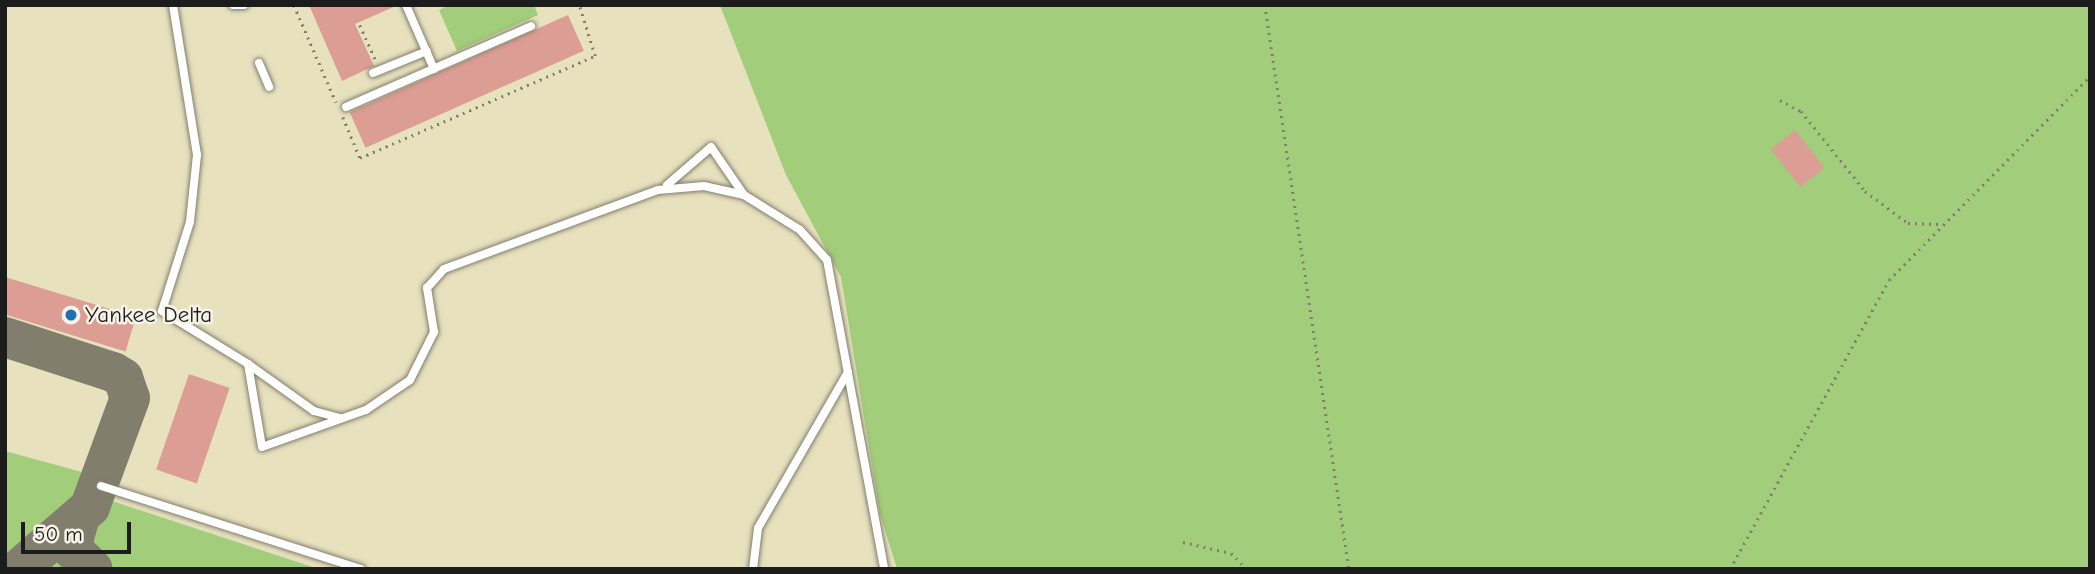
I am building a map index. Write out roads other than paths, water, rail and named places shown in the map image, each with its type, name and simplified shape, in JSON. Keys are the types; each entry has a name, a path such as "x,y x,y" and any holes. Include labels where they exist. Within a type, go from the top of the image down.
{"lane":[{"path":"173,5 194,110 197,166 190,222 162,311 248,364 314,411 343,419"},
{"path":"233,5 244,5"},
{"path":"406,5 435,69"},
{"path":"346,107 531,26"},
{"path":"376,72 427,51"},
{"path":"259,63 270,87"},
{"path":"248,364 262,447 343,419 410,380 428,354 433,277 658,190 693,169 712,147 744,194"},
{"path":"658,190 704,186 744,194 800,230 827,260 882,569"},
{"path":"753,569 758,528 848,372"},
{"path":"101,486 361,569"}],"place":[{"name":"Yankee Delta","path":"71,315"}]}
